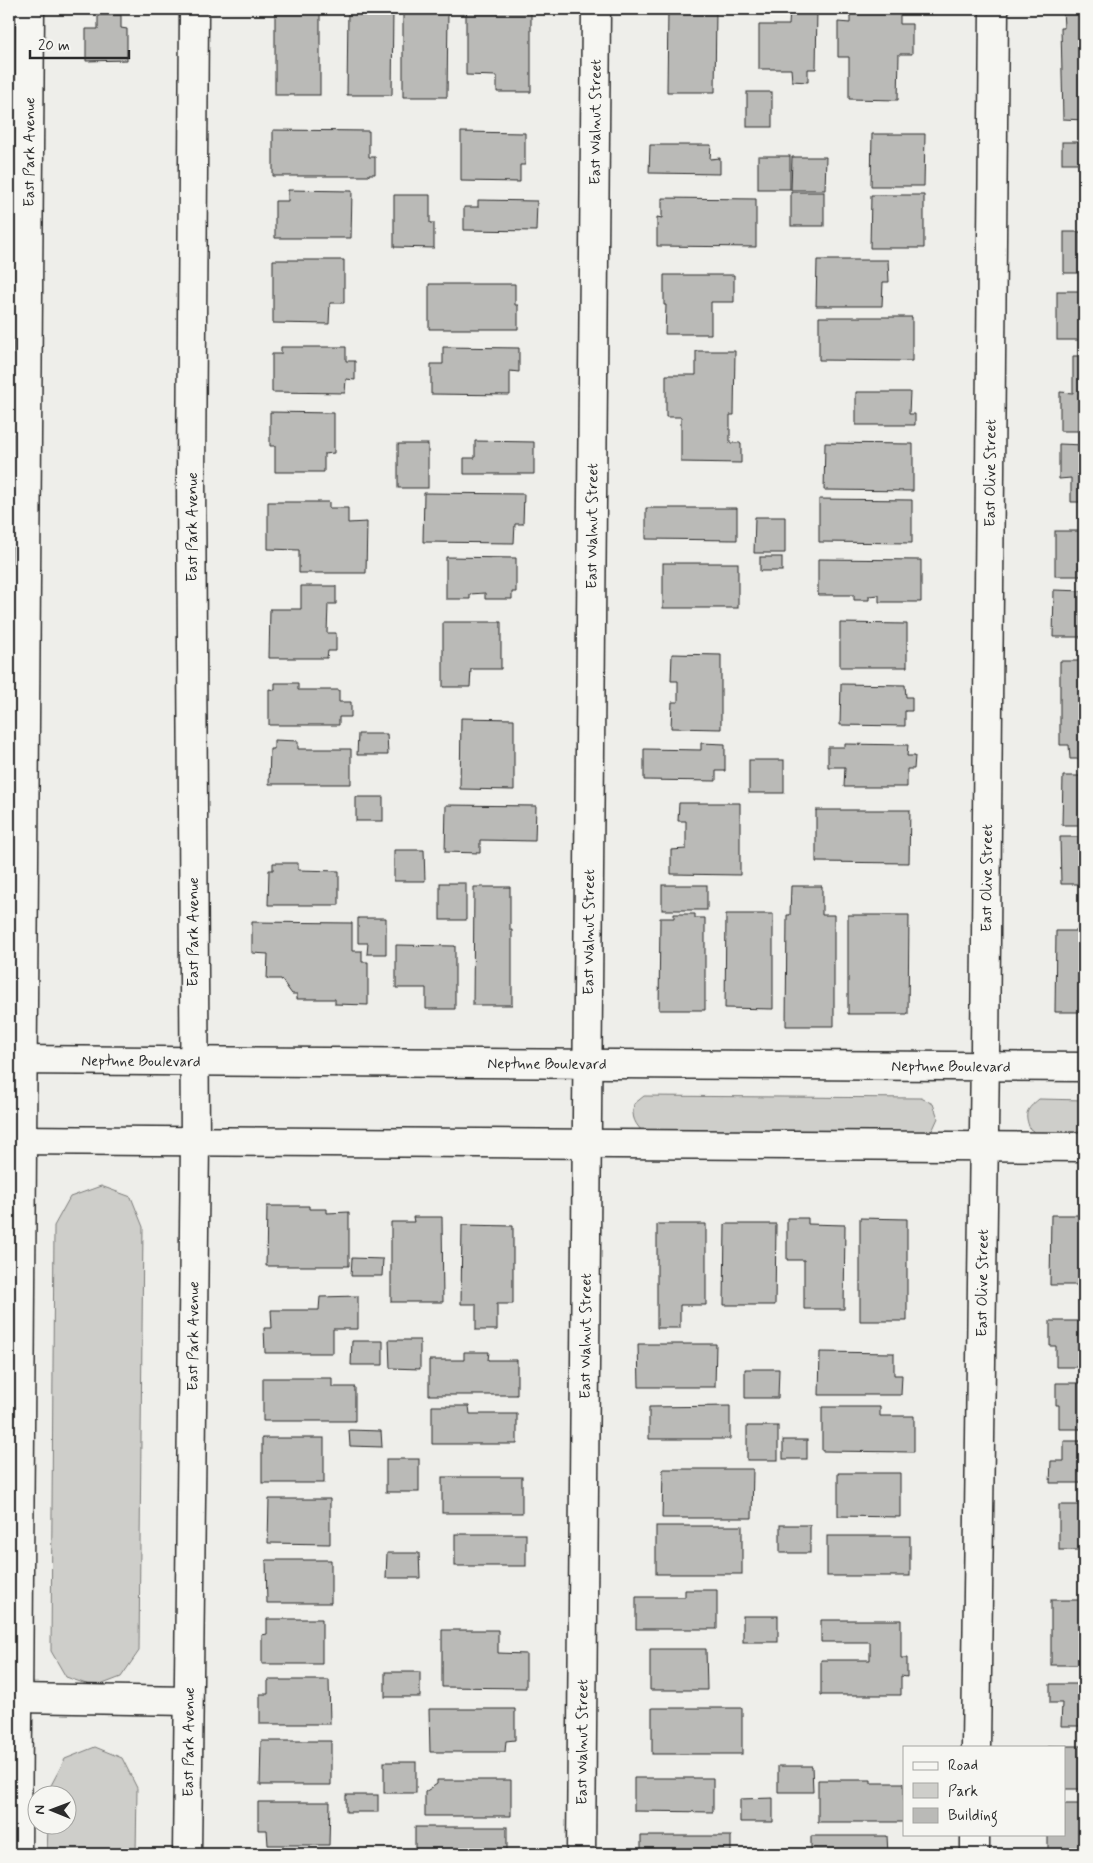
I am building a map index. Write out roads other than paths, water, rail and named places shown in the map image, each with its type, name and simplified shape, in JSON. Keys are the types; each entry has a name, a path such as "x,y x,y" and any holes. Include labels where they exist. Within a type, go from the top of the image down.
{"main road":[{"name":"East Park Avenue","path":"17,1854 15,1140 30,9"},
{"name":"East Park Avenue","path":"187,1854 195,1142 192,500 194,9"},
{"name":"East Walnut Street","path":"581,1854 596,9"},
{"name":"East Olive Street","path":"976,1746 985,1066 994,9"},
{"name":"Neptune Boulevard","path":"16,1060 1084,1067"},
{"path":"15,1140 1084,1147"},
{"path":"18,1698 188,1701"},
{"path":"975,1836 975,1854"}]}
